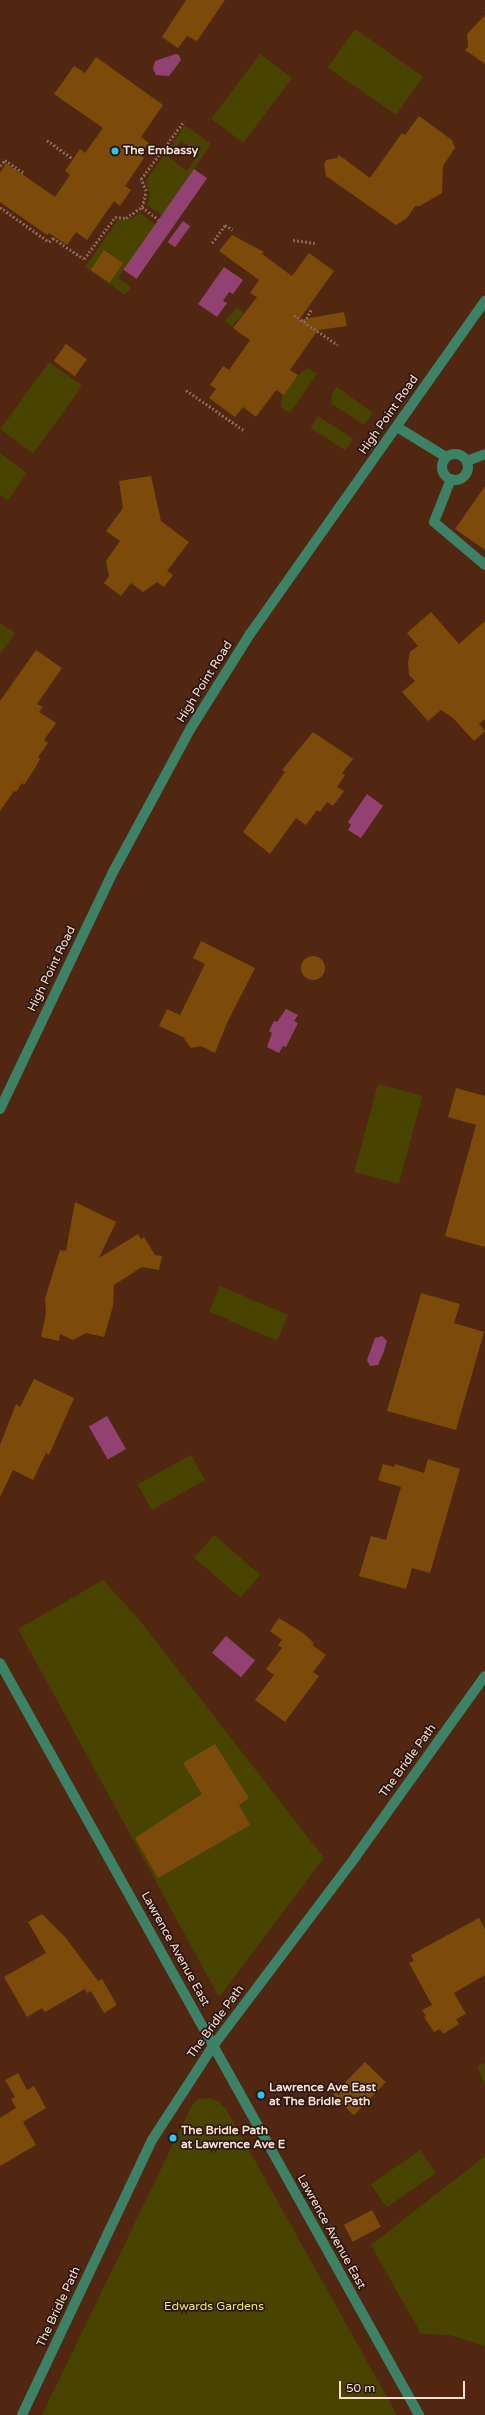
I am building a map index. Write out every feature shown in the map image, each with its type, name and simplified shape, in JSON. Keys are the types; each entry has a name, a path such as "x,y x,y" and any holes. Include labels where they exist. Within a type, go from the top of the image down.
{"street":[{"name":"High Point Road","path":"0,1108 114,872 191,728 250,634 485,301"},
{"path":"397,427 446,458"},
{"path":"458,454 467,461 468,470 464,478 451,479 442,470 446,458 458,454"},
{"path":"467,461 485,454"},
{"path":"451,479 434,522 485,565"},
{"name":"Lawrence Avenue East","path":"0,1664 419,2415"},
{"name":"The Bridle Path","path":"22,2415 152,2140 213,2046 352,1862 485,1676"}],"path":[{"path":"0,207 49,242 52,238 84,259 115,217 126,218 142,207 146,192 141,179 184,121"},
{"path":"47,140 73,159"},
{"path":"0,166 5,160 24,173"},
{"path":"142,207 159,220"},
{"path":"212,243 225,225 233,230"},
{"path":"293,240 315,243"},
{"path":"304,322 312,310"},
{"path":"294,315 338,345"},
{"path":"186,390 245,431"}],"green space":[{"path":"355,29 423,77 396,115 328,68"},
{"path":"260,54 292,78 243,143 211,119"},
{"path":"185,125 211,144 162,216 147,205 150,196 146,181","holes":["181,141 199,153 187,171 169,158"]},
{"path":"140,213 156,225 118,278 131,287 125,295 85,267 118,220 131,219","holes":["107,251 121,261 121,265 111,280 106,280 103,252"]},
{"path":"237,307 244,313 232,326 225,321"},
{"path":"49,362 82,386 33,453 0,429"},
{"path":"307,368 317,374 290,413 281,407 282,395 294,379"},
{"path":"337,387 373,413 364,425 332,404 331,395"},
{"path":"318,416 353,439 346,451 310,428"},
{"path":"0,453 27,473 8,500 0,495"},
{"path":"0,623 15,633 0,654"},
{"path":"378,1084 422,1096 399,1184 354,1172"},
{"path":"220,1286 288,1315 277,1341 209,1312"},
{"path":"191,1455 205,1480 152,1510 138,1485"},
{"path":"214,1535 260,1575 240,1598 194,1558"},
{"path":"103,1580 137,1617 324,1858 219,1997 18,1629"},
{"path":"485,2063 485,2085 477,2066"},
{"name":"Edwards Gardens","path":"209,2098 218,2101 226,2109 397,2415 42,2415 191,2107 198,2099"},
{"path":"420,2150 436,2173 387,2207 371,2184"},
{"path":"485,2156 485,2346 450,2335 421,2334 371,2245"}],"shaded area":[{"path":"176,54 179,55 181,60 169,76 156,75 153,69 155,61"},
{"path":"194,169 207,178 137,279 123,270"},
{"path":"183,221 190,226 175,247 168,242"},
{"path":"224,267 243,280 233,294 229,292 223,301 227,303 217,317 198,304"},
{"path":"367,794 383,806 361,838 348,830 351,825 348,822"},
{"path":"286,1009 298,1015 294,1021 298,1023 286,1047 283,1046 279,1053 267,1047 272,1033 269,1031 274,1021 277,1022"},
{"path":"382,1336 387,1341 383,1354 378,1365 370,1366 367,1360 375,1338"},
{"path":"107,1416 126,1449 108,1459 89,1426"},
{"path":"226,1636 255,1660 241,1677 212,1653"}],"building":[{"path":"186,0 225,0 197,41 187,36 178,48 162,37"},
{"path":"485,15 485,64 465,50 468,47 467,34"},
{"name":"The Embassy","path":"96,57 163,105 141,137 149,143 140,155 144,158 125,186 131,190 120,206 114,201 87,240 76,232 67,245 49,233 47,235 0,202 0,173 6,163 55,197 70,175 65,171 73,159 80,149 85,153 103,128 54,94 74,66 85,73"},
{"path":"419,116 452,140 455,148 443,166 442,193 420,206 415,206 407,218 396,225 326,176 324,165 326,160 337,158 339,155 370,178 402,133 405,135"},
{"path":"232,235 264,252 262,254 292,276 309,253 334,271 299,320 344,312 347,326 318,330 290,370 298,375 284,395 276,390 256,417 243,407 235,417 209,398 216,389 210,385 223,366 229,370 250,340 233,328 257,297 250,293 259,280 219,251"},
{"path":"104,250 123,263 110,283 91,270"},
{"path":"66,344 87,359 75,376 54,361"},
{"path":"151,476 161,521 189,542 167,571 173,575 164,587 157,582 143,592 131,583 121,596 104,583 109,576 106,561 120,541 106,531 123,508 119,481"},
{"path":"485,486 485,550 455,529"},
{"path":"431,612 459,644 485,621 485,719 479,724 485,731 474,741 453,718 441,710 428,721 402,692 415,681 409,675 408,662 410,652 418,646 407,633"},
{"path":"36,650 62,668 37,704 43,707 39,712 56,723 44,740 48,743 38,757 40,759 35,768 24,785 22,783 16,792 14,791 0,811 0,701"},
{"path":"313,732 353,759 342,773 345,775 337,787 344,791 333,806 327,802 320,812 317,810 306,825 296,818 270,854 243,832 285,772 282,770"},
{"path":"201,941 255,968 227,1023 215,1053 201,1046 191,1048 183,1037 159,1026 167,1009 180,1015 205,964 193,958"},
{"path":"313,956 322,959 325,968 322,977 313,980 304,977 301,968 304,959"},
{"path":"456,1088 485,1096 485,1247 445,1236 476,1125 448,1117"},
{"path":"75,1202 116,1222 99,1258 138,1234 141,1239 144,1237 155,1255 162,1256 159,1270 142,1267 114,1285 113,1306 104,1337 86,1333 73,1340 60,1334 59,1341 41,1337 46,1313 45,1299 60,1250 66,1251"},
{"path":"421,1293 460,1304 454,1323 484,1332 456,1430 387,1411"},
{"path":"34,1379 74,1398 49,1455 46,1453 33,1480 13,1470 0,1497 0,1445 16,1404 20,1407"},
{"path":"428,1459 460,1469 430,1573 412,1568 406,1589 359,1576 371,1536 386,1540 401,1487 378,1480 383,1464 394,1467 395,1464 424,1473"},
{"path":"279,1618 303,1633 314,1643 312,1645 326,1655 313,1672 319,1676 285,1722 255,1700 274,1675 266,1669 282,1648 278,1645 282,1640 270,1631"},
{"path":"215,1744 249,1798 239,1805 250,1825 158,1878 135,1838 202,1794 183,1763"},
{"path":"42,1914 65,1937 98,1981 102,1979 117,2005 104,2013 91,1991 87,1993 85,1989 45,2012 42,2008 27,2017 4,1977 46,1953 28,1922"},
{"path":"479,1918 485,1929 485,1975 454,1993 466,2014 456,2019 459,2024 443,2034 440,2029 434,2032 424,2017 426,2016 422,2010 432,2005 409,1963 414,1961 411,1955"},
{"path":"365,2062 386,2082 354,2115 333,2095"},
{"path":"18,2073 27,2090 34,2086 46,2108 23,2122 36,2145 0,2166 0,2118 16,2108 11,2099 15,2097 5,2080"},
{"path":"372,2210 381,2227 353,2242 344,2225"}],"place":[{"name":"The Embassy","path":"115,151"},
{"name":"Lawrence Ave East at The Bridle Path","path":"261,2095"},
{"name":"The Bridle Path at Lawrence Ave E","path":"173,2138"}]}
